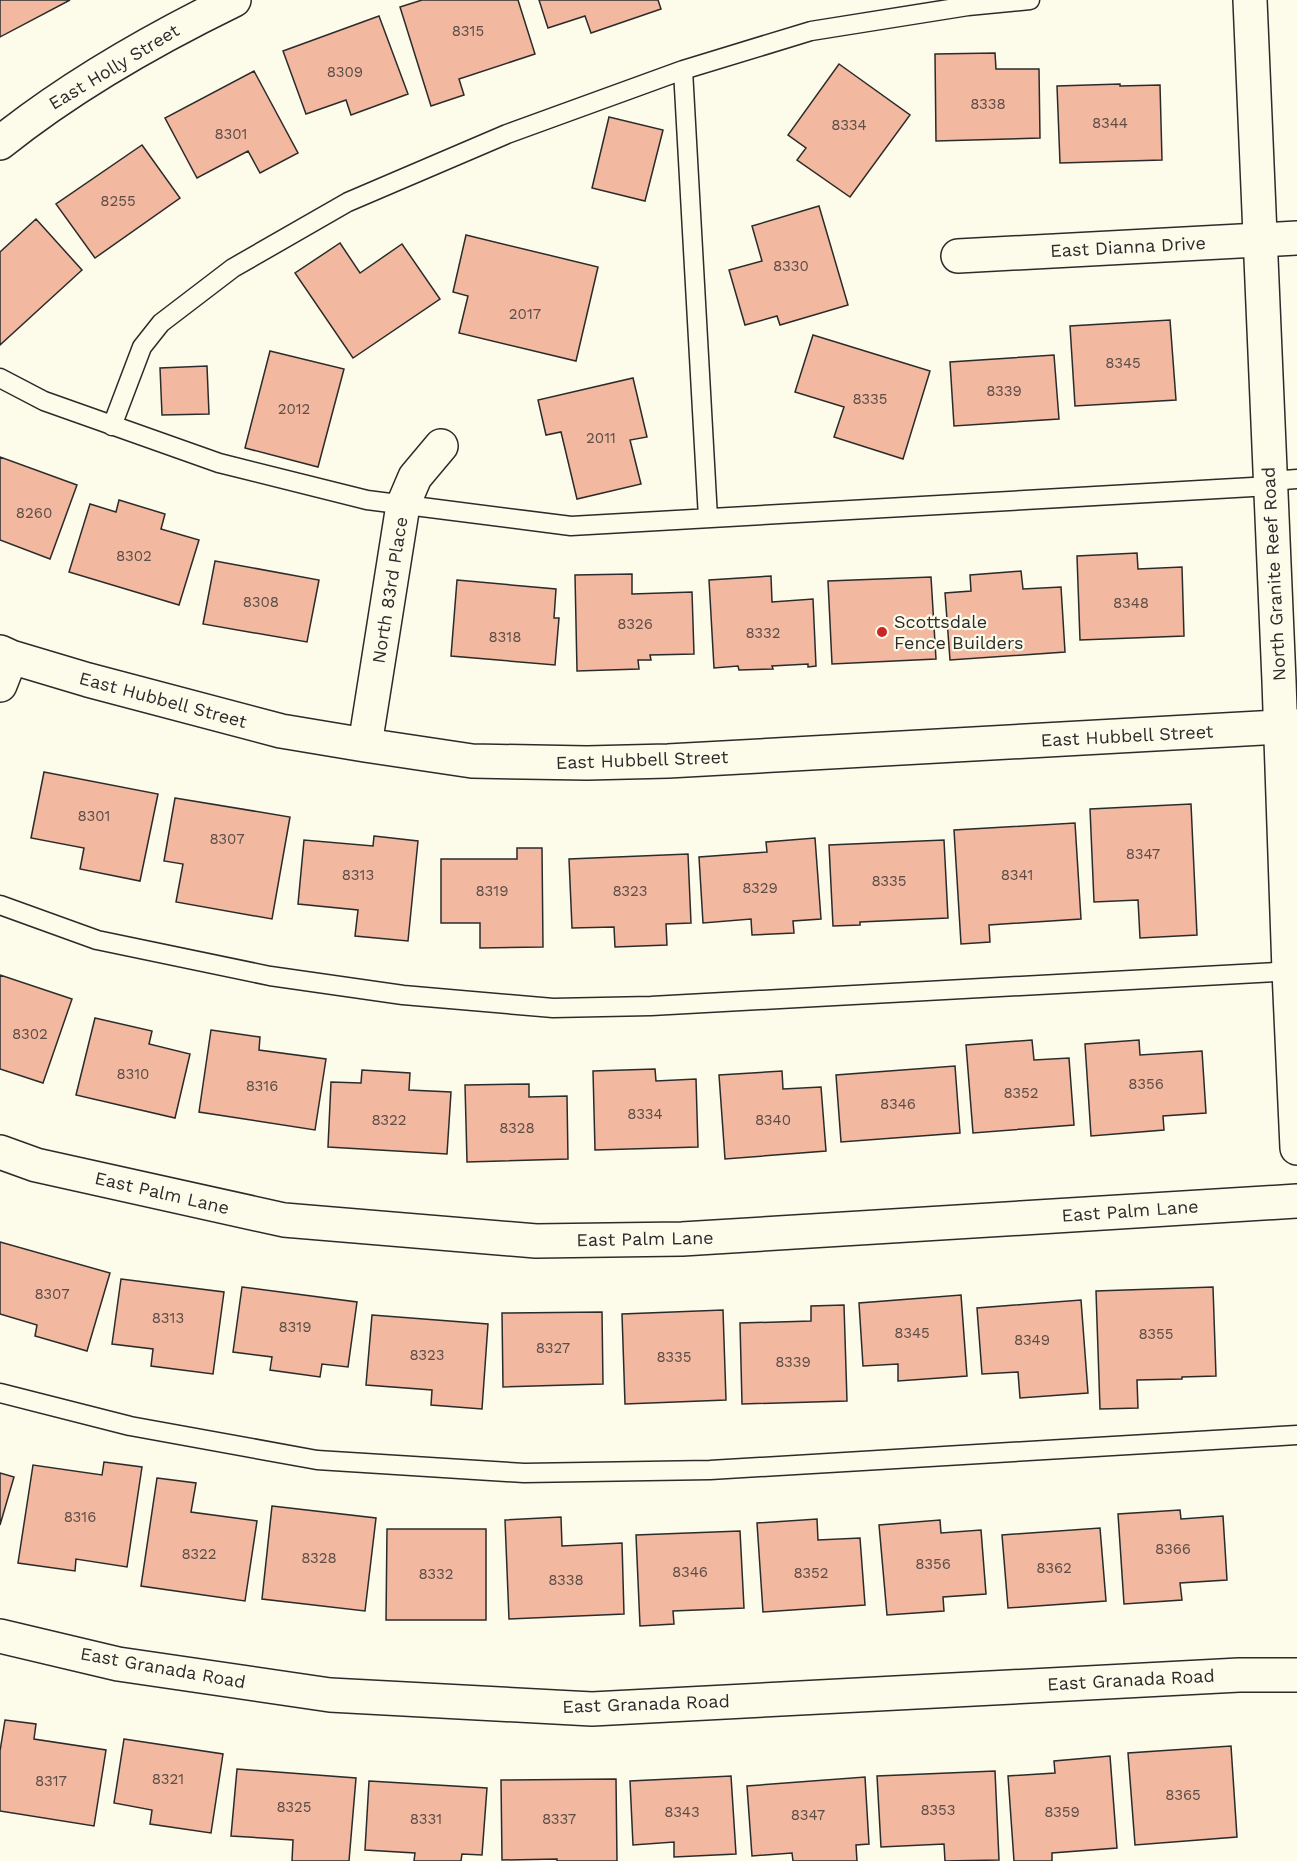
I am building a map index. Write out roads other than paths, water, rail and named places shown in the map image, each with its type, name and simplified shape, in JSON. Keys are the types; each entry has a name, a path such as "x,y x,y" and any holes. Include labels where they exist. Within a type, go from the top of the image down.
{"street":[{"name":"East Holly Street","path":"0,143 35,115 120,61 170,31 234,0"},
{"name":"North Granite Reef Road","path":"1250,0 1260,240 1279,482 1289,727 1297,1148"},
{"name":"East Dianna Drive","path":"958,256 1297,238"},
{"name":"North 83rd Place","path":"364,745 403,505 415,477 441,446"},
{"name":"East Hubbell Street","path":"4,665 88,681 281,731 472,761 587,763 680,760 1289,727"},
{"name":"East Palm Lane","path":"0,1152 36,1165 284,1220 536,1241 682,1239 1297,1200"},
{"name":"East Granada Road","path":"0,1636 118,1664 330,1695 592,1709 1239,1675 1297,1675"}],"lane":[{"path":"112,426 142,347 161,322 233,268 348,202 507,134 683,70 811,31 968,6 1030,0"},
{"path":"683,70 708,518"},
{"path":"0,378 44,401 219,463 359,498 571,526 1279,482"},
{"path":"0,905 97,940 270,976 403,995 553,1008 651,1006 1293,971"},
{"path":"0,1393 130,1426 317,1460 524,1473 710,1470 1297,1435"}],"place":[{"name":"Scottsdale Fence Builders","path":"882,632"}]}
